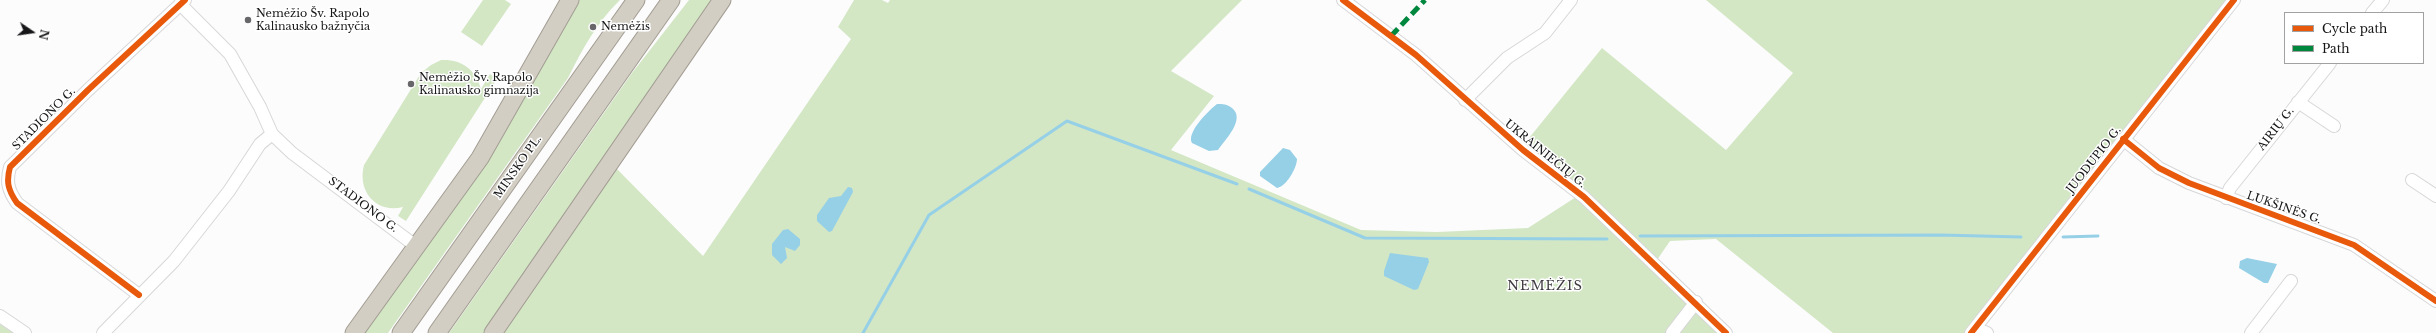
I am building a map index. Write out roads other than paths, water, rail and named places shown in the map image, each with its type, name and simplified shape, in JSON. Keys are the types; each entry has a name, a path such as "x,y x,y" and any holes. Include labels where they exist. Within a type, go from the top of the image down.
{"highway":[{"path":"354,333 480,158 570,0"},
{"name":"MINSKO PL.","path":"401,333 636,0"},
{"path":"437,333 671,0"},
{"path":"493,333 722,0"}],"street":[{"name":"UKRAINIEČIŲ G.","path":"1343,0 1416,55 1523,150 1584,197 1696,302 1726,333"},
{"path":"1465,100 1507,58 1545,33 1571,0"},
{"name":"JUODUPIO G.","path":"1973,330 2234,0"},
{"path":"2373,12 2383,0"},
{"name":"STADIONO G.","path":"139,295 17,203 9,192 7,178 10,167 88,90 182,2 230,54 260,107 272,134 292,153 375,213 417,247"},
{"name":"AIRIŲ G.","path":"2226,198 2230,188 2329,64"},
{"path":"2298,102 2334,126"},
{"path":"103,333 174,261 229,191 260,144 272,134"},
{"name":"LUKŠINĖS G.","path":"2124,139 2159,168 2226,198 2317,230 2354,245 2436,301"},
{"path":"2412,180 2436,196"},
{"path":"2251,333 2292,281"},
{"path":"1672,333 1696,302"},
{"path":"0,316 25,333"},
{"path":"1973,330 1987,333"}],"water":[{"path":"1217,104 1225,104 1232,108 1236,113 1237,118 1233,129 1218,150 1209,151 1192,143 1191,139 1192,134 1199,122"},
{"path":"1283,148 1290,150 1297,159 1297,163 1287,181 1277,188 1260,176 1260,172"},
{"path":"848,187 852,188 853,192 832,231 829,232 817,221 817,215 829,198 841,196"},
{"path":"788,229 800,239 800,245 795,251 785,247 787,258 781,264 772,255 772,244 783,230"},
{"path":"1390,253 1428,258 1429,262 1418,289 1414,290 1384,276 1384,271"},
{"path":"2247,258 2277,264 2268,283 2264,283 2239,268 2240,261"}],"waterway":[{"path":"863,333 929,215 1067,121 1237,184"},
{"path":"1249,189 1365,238 1607,239"},
{"path":"1640,236 1941,235 2021,237"},
{"path":"2063,237 2098,236"}],"place":[{"name":"Nemėžio Šv. Rapolo Kalinausko bažnyčia","path":"248,20"},
{"name":"Nemėžis","path":"593,27"},
{"name":"Nemėžio Šv. Rapolo Kalinausko gimnazija","path":"411,84"}],"district":[{"name":"NEMĖŽIS","path":"1545,286"}]}
